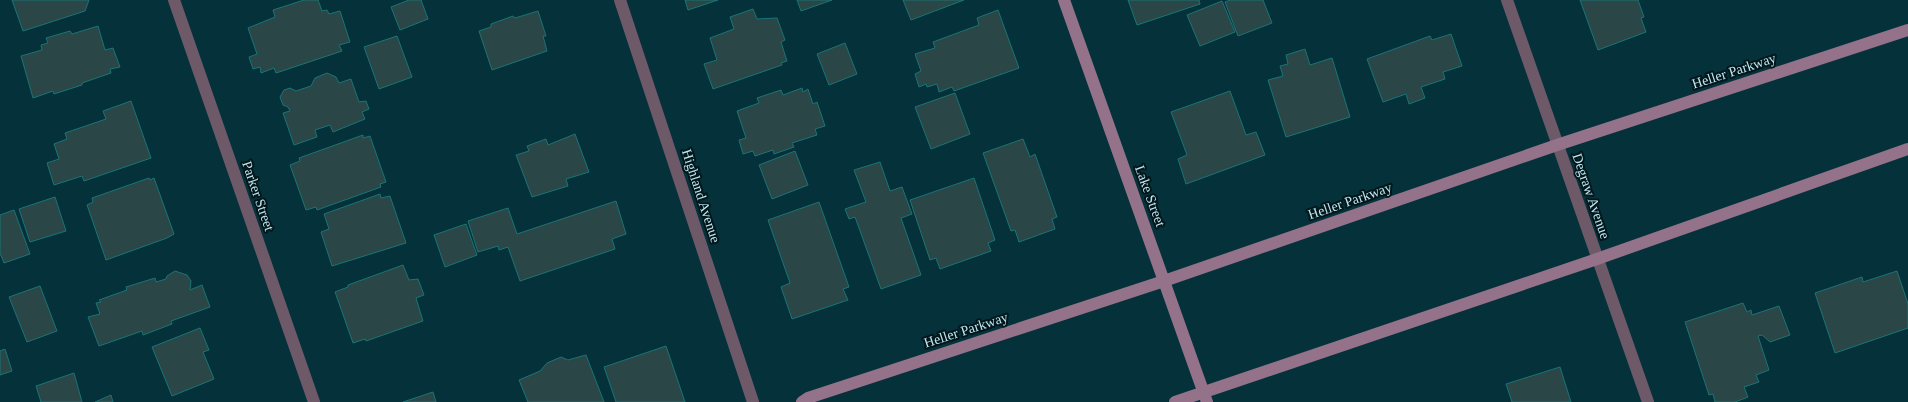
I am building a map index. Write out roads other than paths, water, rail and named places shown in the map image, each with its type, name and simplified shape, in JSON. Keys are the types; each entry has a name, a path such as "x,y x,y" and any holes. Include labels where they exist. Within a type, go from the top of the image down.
{"main road":[{"name":"Lake Street","path":"1064,0 1205,397"},
{"name":"Heller Parkway","path":"802,402 808,398 1164,281 1557,144 1908,30"},
{"path":"1175,402 1205,397 1908,149"}],"street":[{"name":"Parker Street","path":"174,0 314,402"},
{"name":"Highland Avenue","path":"620,0 753,402"},
{"name":"Degraw Avenue","path":"1507,0 1648,402"}]}
